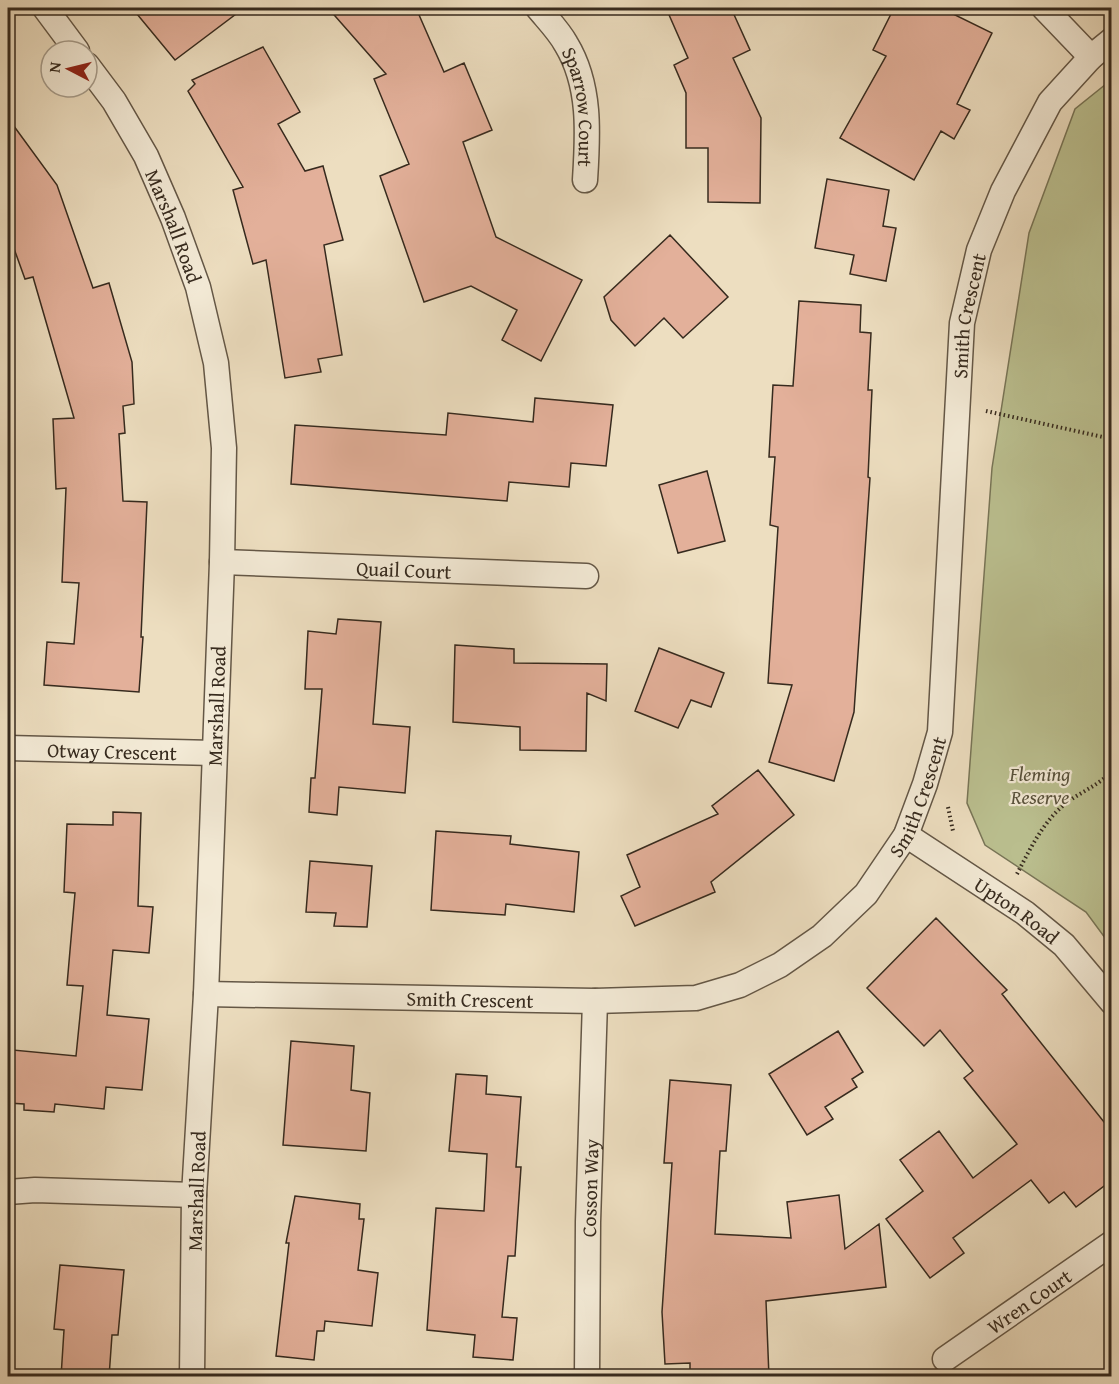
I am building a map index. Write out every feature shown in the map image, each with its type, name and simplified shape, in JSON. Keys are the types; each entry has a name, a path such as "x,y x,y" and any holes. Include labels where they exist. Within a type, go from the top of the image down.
{"street":[{"path":"45,8 68,39"},
{"name":"Sparrow Court","path":"538,8 566,44 582,83 588,132 585,180"},
{"path":"1044,8 1091,57"},
{"name":"Smith Crescent","path":"206,994 595,1000 696,998 740,984 780,965 822,936 866,894 906,835 925,784 940,732 962,323 979,250 1003,190 1050,102 1091,57 1112,40"},
{"name":"Marshall Road","path":"99,81 114,101 146,156 173,218 198,286 216,363 224,448 206,994 194,1195 192,1377"},
{"name":"Quail Court","path":"222,562 586,576"},
{"name":"Otway Crescent","path":"8,748 214,753"},
{"name":"Upton Road","path":"906,835 1025,913 1064,945 1112,1002"},
{"name":"Cosson Way","path":"587,1377 588,1222 595,1000"},
{"path":"8,1192 35,1190 194,1195"},
{"name":"Wren Court","path":"945,1359 1112,1243"}],"path":[{"path":"979,410 1112,439"},
{"path":"1014,880 1034,842 1049,821 1066,804 1103,781 1112,771"},
{"path":"950,796 948,806 953,831 960,838"}],"green space":[{"name":"Fleming Reserve","path":"1111,80 1111,946 1086,912 985,845 967,803 992,468 1029,233 1075,109"}],"building":[{"path":"132,8 244,8 175,60"},
{"path":"328,8 416,8 444,72 464,63 492,130 463,142 496,237 582,280 541,361 502,340 517,310 471,286 424,302 380,176 409,164 374,79 386,74"},
{"path":"666,8 731,8 750,50 733,58 761,118 760,203 708,202 708,148 686,148 686,93 674,65 688,58"},
{"path":"894,8 941,8 992,33 957,104 970,110 954,139 941,131 914,180 840,138 886,56 873,50"},
{"path":"263,47 300,112 278,124 305,171 323,166 343,240 324,245 342,355 318,359 321,372 285,378 266,260 253,264 233,190 243,187 188,91 195,84 192,80"},
{"path":"8,118 57,185 93,288 109,283 132,362 134,404 123,406 125,433 119,434 123,501 147,502 139,692 44,685 47,642 74,644 79,583 62,582 66,488 56,489 53,419 74,418 33,277 25,279 8,232"},
{"path":"827,179 889,190 883,226 896,228 886,281 850,274 854,255 815,248"},
{"path":"670,235 728,297 683,338 664,318 635,346 611,320 604,297"},
{"path":"799,301 861,305 860,332 871,333 868,390 872,390 868,477 870,478 854,712 834,781 769,762 792,685 768,683 778,527 770,525 775,457 769,457 773,385 793,386"},
{"path":"535,398 613,405 606,466 571,463 569,487 509,482 507,501 291,484 295,425 446,435 448,413 533,422"},
{"path":"707,471 725,541 678,553 659,485"},
{"path":"338,619 381,622 373,724 410,727 405,793 339,787 337,815 309,812 311,778 315,778 322,689 305,689 308,631 336,634"},
{"path":"455,645 514,649 514,663 607,664 606,701 587,693 586,751 520,750 520,727 453,722"},
{"path":"659,648 724,673 711,707 691,700 678,728 635,711"},
{"path":"758,770 794,815 711,882 715,892 635,926 621,896 640,887 627,855 718,814 712,806"},
{"path":"113,812 141,813 138,906 153,907 149,953 113,950 107,1015 149,1019 142,1090 106,1087 104,1109 55,1104 54,1112 24,1110 24,1104 8,1103 13,1050 76,1056 83,986 67,985 75,893 64,892 67,824 113,825"},
{"path":"436,831 511,836 510,844 579,852 574,912 506,904 505,915 431,910"},
{"path":"310,861 372,866 367,927 334,926 336,913 306,912"},
{"path":"936,918 1007,990 1002,994 1112,1132 1112,1180 1076,1207 1064,1192 1049,1203 1031,1180 953,1238 964,1253 930,1278 886,1219 923,1191 900,1160 939,1131 973,1178 1017,1144 964,1078 973,1071 940,1030 924,1046 867,988"},
{"path":"838,1031 863,1072 852,1079 857,1087 825,1107 833,1119 807,1135 769,1074"},
{"path":"291,1041 354,1046 351,1090 370,1093 366,1151 283,1145"},
{"path":"456,1074 487,1076 486,1094 521,1097 516,1167 521,1167 515,1256 508,1256 502,1317 517,1318 513,1360 473,1357 475,1335 427,1330 436,1208 484,1211 487,1154 449,1151"},
{"path":"670,1080 731,1085 726,1151 720,1151 715,1234 791,1238 787,1202 839,1195 845,1249 879,1224 886,1287 766,1301 769,1377 690,1377 690,1363 665,1364 662,1312 672,1163 664,1163"},
{"path":"295,1196 360,1204 359,1219 364,1219 358,1270 378,1273 372,1326 325,1321 324,1331 317,1331 314,1360 276,1356 289,1243 286,1243"},
{"path":"60,1265 124,1270 118,1335 112,1335 109,1377 61,1377 64,1330 54,1329"}]}
